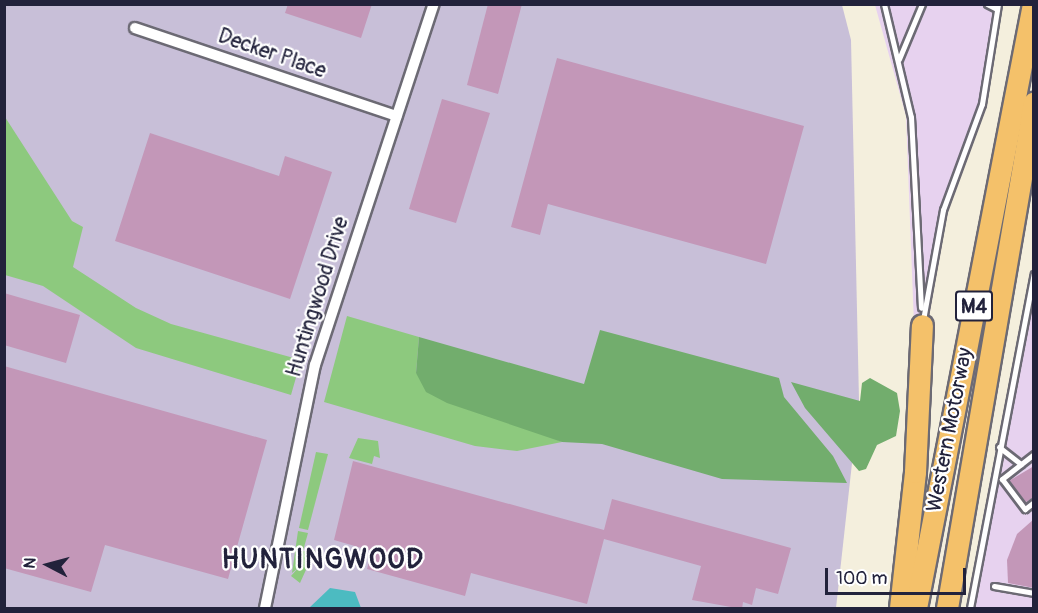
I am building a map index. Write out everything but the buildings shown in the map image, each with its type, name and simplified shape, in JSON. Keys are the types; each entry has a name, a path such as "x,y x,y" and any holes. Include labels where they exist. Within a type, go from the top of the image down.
{"highway":[{"path":"1000,178 1020,4"},
{"name":"Western Motorway","path":"916,609 1033,4"},
{"name":"Western Motorway","path":"947,609 1034,102"},
{"path":"900,609 915,472 922,325"}],"street":[{"name":"Huntingwood Drive","path":"265,609 309,387 434,4"},
{"name":"Decker Place","path":"135,28 397,116"}],"lane":[{"path":"884,4 899,64 914,143 922,325"},
{"path":"899,64 921,4"},
{"path":"922,325 943,210 982,104 998,7 987,4"},
{"path":"970,609 999,447 1034,274"},
{"path":"999,447 1021,464"},
{"path":"1034,454 1002,479 1025,509 1034,502"},
{"path":"994,586 1034,593"}],"shaded area":[{"path":"4,5 842,5 851,40 859,400 836,608 5,608"},
{"path":"875,5 1001,5 981,118 944,219 928,325 914,325 906,116"},
{"path":"1034,259 1033,608 974,608 1028,313 1023,312"}],"green space":[{"path":"5,117 72,221 83,227 73,267 136,308 171,324 301,360 291,395 136,348 43,286 5,275"},
{"path":"347,316 419,337 416,373 562,442 517,451 475,446 324,402"},
{"path":"600,330 779,378 784,397 833,456 847,483 722,479 602,444 562,442 447,403 426,392 416,373 419,337 584,384"},
{"path":"870,378 897,393 900,411 896,436 877,445 866,469 859,471 805,408 791,382 860,401 862,383"},
{"path":"358,438 378,441 380,458 374,456 372,464 349,458"},
{"path":"316,452 328,454 308,530 299,528"},
{"path":"298,531 308,533 303,551 315,550 300,583 291,576 299,567 292,573"}],"water":[{"path":"330,588 355,592 361,608 309,608"}],"district":[{"name":"HUNTINGWOOD","path":"323,560"}]}
